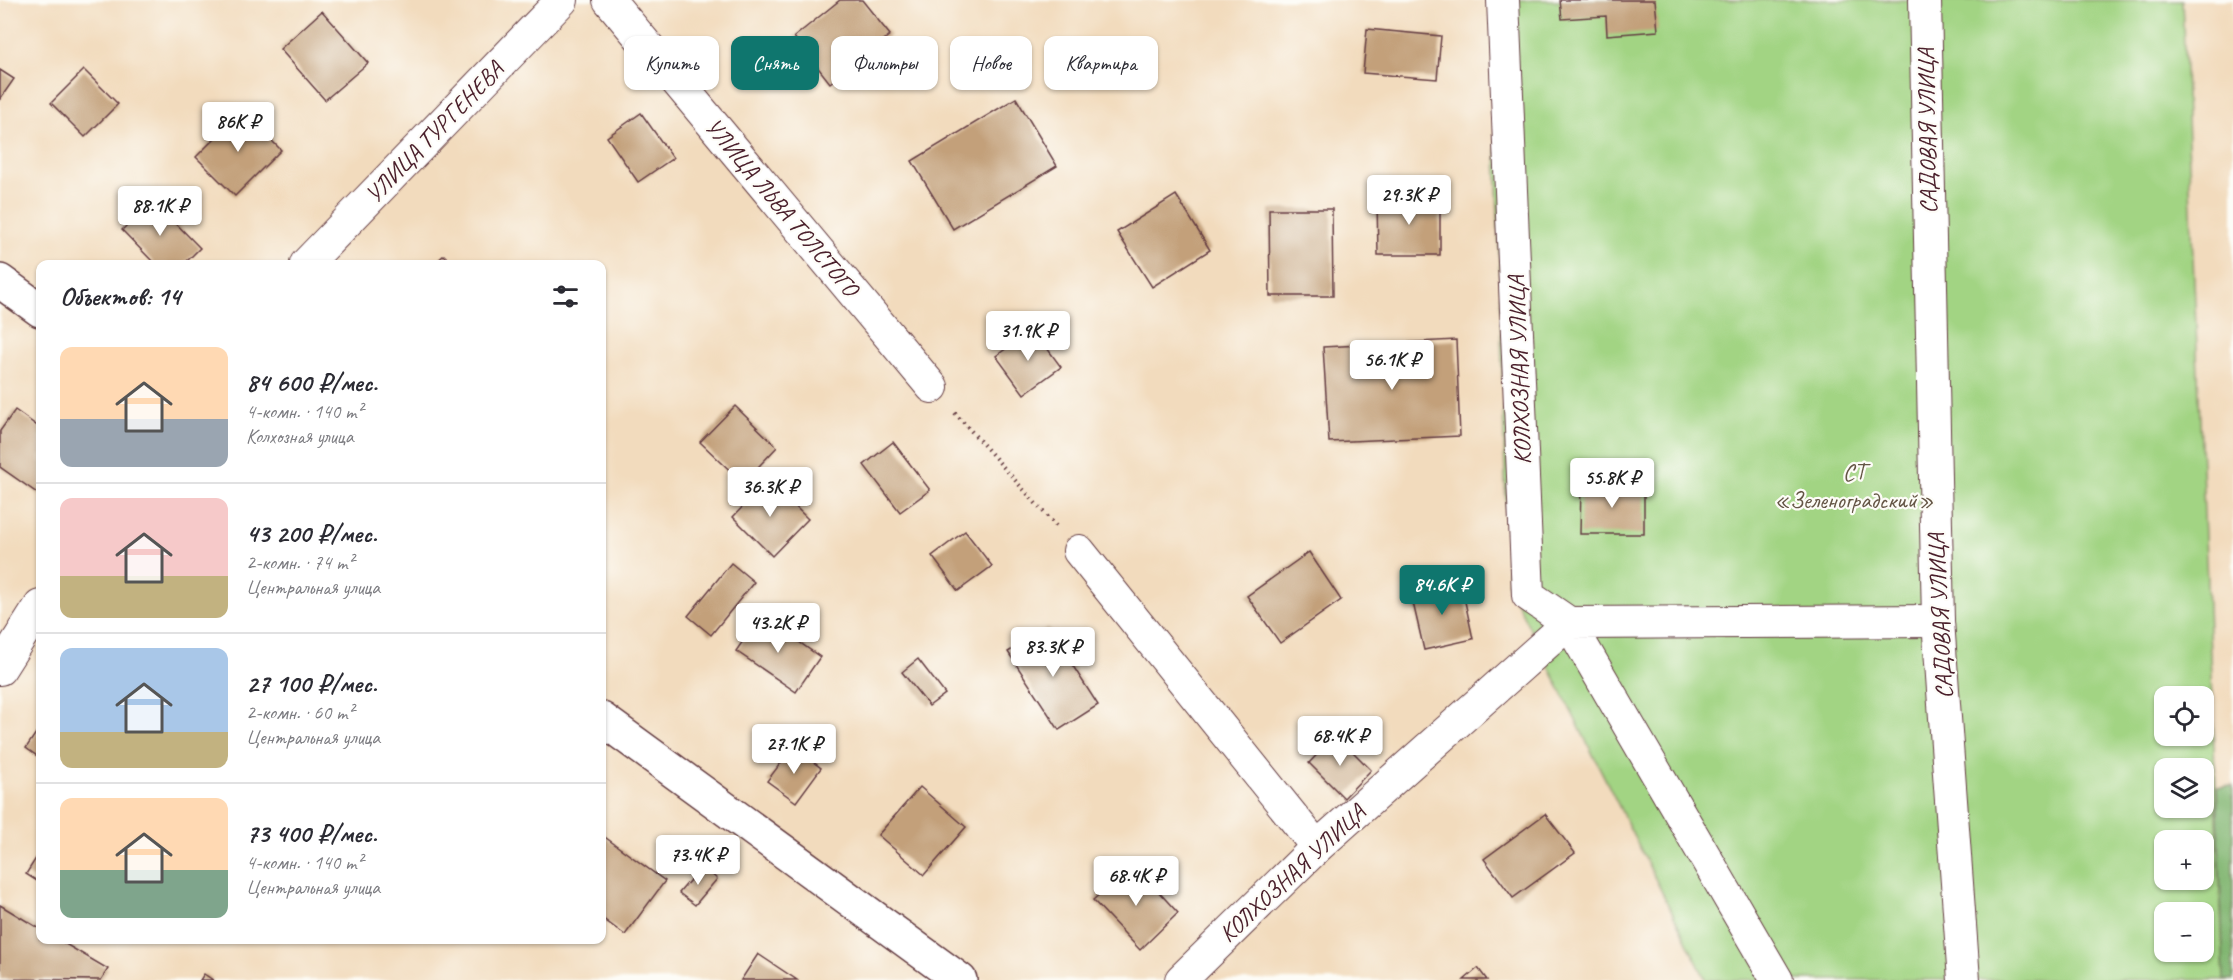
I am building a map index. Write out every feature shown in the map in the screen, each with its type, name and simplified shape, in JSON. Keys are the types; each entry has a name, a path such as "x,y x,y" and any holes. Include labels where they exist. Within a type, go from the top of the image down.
{"street":[{"name":"УЛИЦА ТУРГЕНЕВА","path":"310,260 562,0"},
{"name":"УЛИЦА ЛЬВА ТОЛСТОГО","path":"609,0 932,387"},
{"name":"КОЛХОЗНАЯ УЛИЦА","path":"1181,980 1317,847 1569,623 1528,595 1503,0"},
{"name":"САДОВАЯ УЛИЦА","path":"1925,0 1938,621 1964,980"},
{"path":"0,281 36,307"},
{"path":"1079,551 1317,847"},
{"path":"0,669 36,612"},
{"path":"1569,623 1938,621"},
{"path":"1569,623 1778,980"},
{"path":"606,721 960,980"}],"path":[{"path":"932,387 1079,551"}],"green space":[{"name":"СТ «Зеленоградский»","path":"1492,0 2182,0 2211,686 2154,686 2154,746 2214,746 2224,980 1706,980 1508,585"},
{"path":"2233,786 2233,980 2224,980 2217,787"}],"building":[{"path":"840,0 862,0 890,35 831,36 830,83 819,69 819,36 795,36"},
{"path":"1560,0 1655,0 1658,31 1607,35 1606,16 1562,19"},
{"path":"322,11 368,63 325,100 280,49"},
{"path":"1367,29 1441,36 1437,79 1363,73"},
{"path":"0,70 14,79 0,99"},
{"path":"84,70 118,104 85,137 51,103"},
{"path":"1016,98 1057,166 953,229 912,161"},
{"path":"242,111 281,150 235,196 196,157"},
{"path":"641,113 673,158 638,182 607,137"},
{"path":"1176,195 1210,250 1152,287 1117,232"},
{"path":"1440,197 1440,255 1378,255 1377,198"},
{"path":"153,200 200,248 188,260 151,260 122,230"},
{"path":"1269,209 1332,209 1333,296 1270,296"},
{"path":"444,255 449,260 438,260"},
{"path":"1033,329 1061,367 1024,394 996,356"},
{"path":"1456,340 1460,436 1329,442 1323,347"},
{"path":"735,406 777,447 743,483 700,442"},
{"path":"15,410 36,425 36,492 0,467 0,431"},
{"path":"893,442 930,490 900,512 864,465"},
{"path":"768,480 808,519 772,556 733,517"},
{"path":"1581,484 1644,485 1644,534 1580,534"},
{"path":"965,531 992,566 958,591 932,556"},
{"path":"1309,552 1341,600 1280,643 1247,596"},
{"path":"731,563 754,582 711,635 688,616"},
{"path":"1461,583 1473,639 1424,650 1411,594"},
{"path":"761,615 820,657 796,692 736,651"},
{"path":"1048,627 1098,705 1059,730 1008,652"},
{"path":"918,659 945,694 929,706 902,672"},
{"path":"36,733 36,755 26,748"},
{"path":"1336,735 1371,770 1344,798 1309,763"},
{"path":"793,747 821,768 796,802 767,781"},
{"path":"920,787 966,827 924,875 878,835"},
{"path":"1545,814 1575,853 1513,898 1484,859"},
{"path":"606,838 665,881 625,935 606,921"},
{"path":"36,858 36,880 26,874"},
{"path":"1133,864 1178,913 1140,950 1093,900"},
{"path":"702,866 717,879 695,905 679,893"},
{"path":"0,905 36,927 36,944 66,944 108,969 101,980 0,979"},
{"path":"758,954 797,980 741,980"},
{"path":"1478,968 1487,980 1464,980"},
{"path":"204,974 213,980 200,980"}]}
